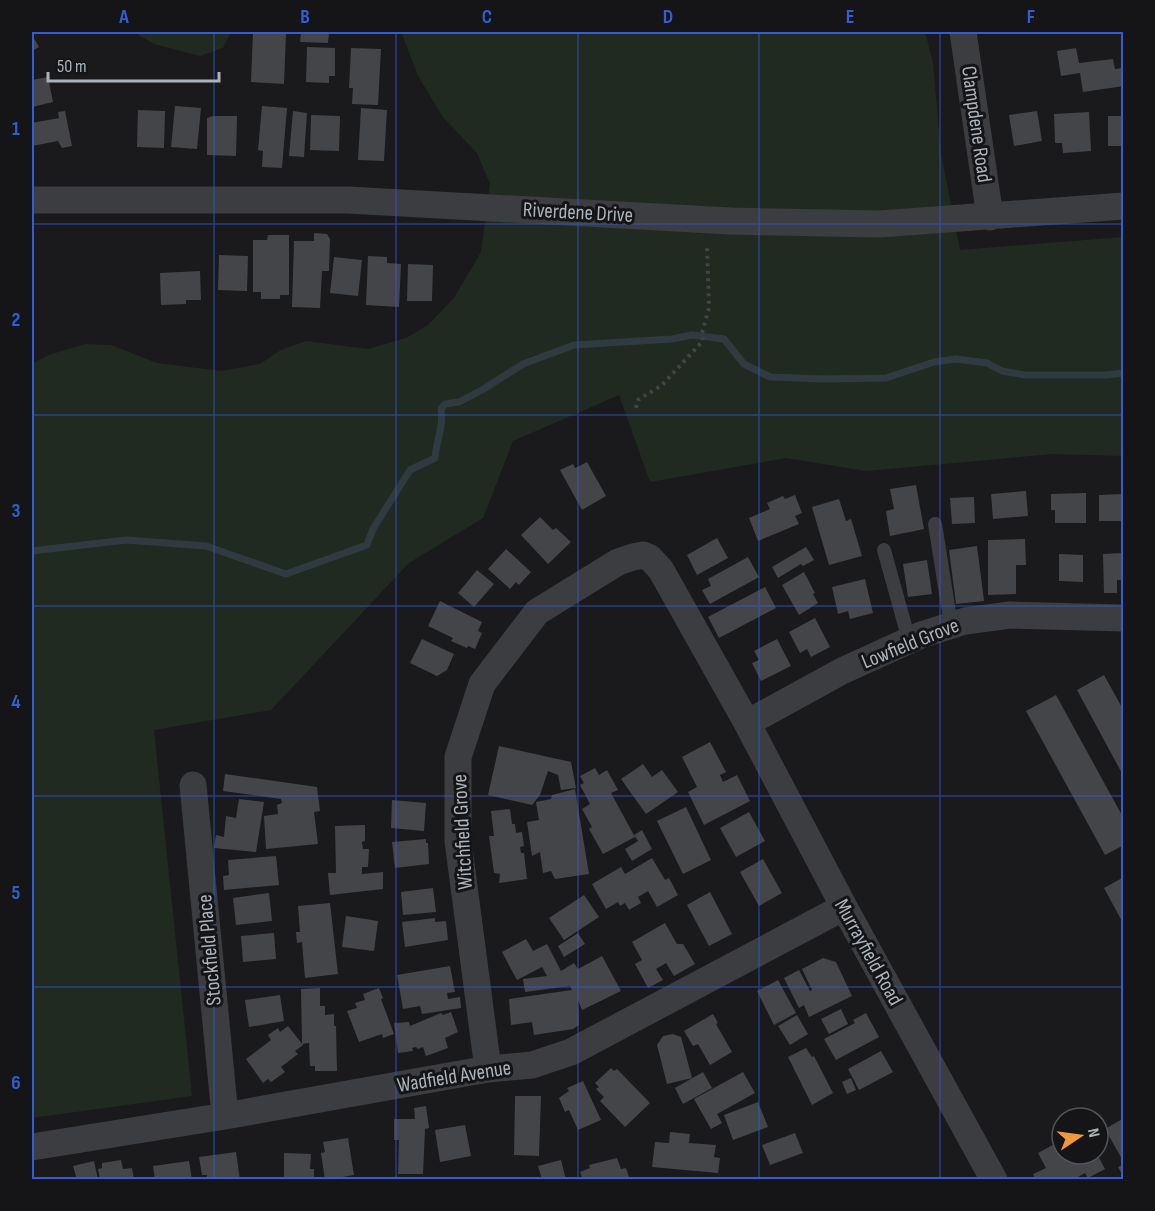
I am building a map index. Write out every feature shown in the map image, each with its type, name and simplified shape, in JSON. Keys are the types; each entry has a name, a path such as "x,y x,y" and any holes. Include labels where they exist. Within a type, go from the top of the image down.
{"street":[{"name":"Clampdene Road","path":"963,32 990,217"},
{"name":"Riverdene Drive","path":"32,200 348,200 705,219 879,225 1124,206"},
{"name":"Witchfield Grove","path":"488,1069 458,841 458,757 482,684 537,612 618,562 643,555 650,558 661,570 747,723"},
{"name":"Lowfield Grove","path":"747,723 842,671 909,640 951,625 1010,615 1124,618"},
{"name":"Murrayfield Road","path":"747,723 844,907 994,1179"},
{"name":"Stockfield Place","path":"193,784 225,1116"},
{"name":"Wadfield Avenue","path":"32,1147 225,1116 488,1069 532,1065 571,1052 844,907"}],"lane":[{"path":"935,524 951,625"},
{"path":"884,550 909,640"}],"path":[{"path":"636,408 638,400 662,385 703,340 702,333 709,308 710,269 705,219"}],"shaded area":[{"path":"134,32 231,32 223,48 200,56 154,44"},
{"path":"401,32 925,32 933,62 941,154 960,250 1123,237 1123,456 1053,454 866,471 786,458 650,482 619,395 513,441 483,518 409,563 271,710 154,730 192,1096 32,1118 32,364 49,355 85,344 111,345 157,363 221,371 260,364 281,350 306,341 368,349 406,338 428,325 454,298 481,252 490,184 477,153 443,117 418,76"}],"building":[{"path":"253,32 286,34 284,84 251,82"},
{"path":"301,32 329,32 328,43 300,42"},
{"path":"32,35 39,47 32,51"},
{"path":"307,47 335,48 335,76 329,76 329,83 306,82"},
{"path":"351,48 381,49 378,105 352,104 353,88 349,88"},
{"path":"1076,48 1079,63 1113,59 1115,69 1122,68 1124,86 1083,92 1080,73 1061,76 1057,51"},
{"path":"48,77 53,102 32,107 32,80"},
{"path":"175,106 201,108 197,149 171,147"},
{"path":"262,106 287,108 282,168 262,167 263,151 258,150"},
{"path":"361,108 387,110 384,161 358,160"},
{"path":"138,110 165,111 164,148 137,147"},
{"path":"65,111 72,146 62,148 58,141 32,146 32,123 59,118 58,112"},
{"path":"293,111 307,113 304,157 289,156"},
{"path":"1037,111 1042,141 1014,146 1009,115"},
{"path":"1089,112 1091,151 1063,153 1062,143 1055,143 1054,114"},
{"path":"311,115 340,116 339,151 310,150"},
{"path":"237,116 236,156 207,155 207,118"},
{"path":"1108,116 1124,116 1124,146 1108,146"},
{"path":"314,233 327,234 330,239 329,271 322,271 320,308 292,307 294,241 314,241"},
{"path":"268,235 289,235 289,295 280,295 280,299 261,299 261,292 253,292 253,240 267,240"},
{"path":"219,255 248,256 247,291 218,290"},
{"path":"368,256 387,257 387,263 401,264 399,307 366,305"},
{"path":"334,257 362,260 358,296 330,293"},
{"path":"408,264 433,265 432,301 407,301"},
{"path":"200,271 201,300 186,300 186,304 161,305 160,273"},
{"path":"587,462 606,496 582,510 560,470 573,464 575,468"},
{"path":"916,485 924,529 890,536 886,511 894,509 890,489"},
{"path":"1026,491 1028,516 993,519 991,494"},
{"path":"1086,493 1086,523 1055,523 1055,510 1051,510 1051,494"},
{"path":"1122,494 1123,521 1099,521 1099,495"},
{"path":"795,495 802,513 795,516 799,524 758,541 749,518 770,509 767,503 783,496 785,499"},
{"path":"974,497 975,523 952,524 950,498"},
{"path":"839,499 846,521 851,519 862,556 829,565 812,507"},
{"path":"540,517 553,530 556,528 571,542 548,564 521,535"},
{"path":"717,538 728,558 697,575 687,555"},
{"path":"1025,539 1026,565 1016,565 1016,594 988,595 988,540"},
{"path":"977,546 984,601 956,604 949,550"},
{"path":"806,547 814,560 803,566 801,564 778,578 772,567"},
{"path":"506,549 531,572 519,585 516,582 510,589 488,569"},
{"path":"1124,553 1124,580 1117,580 1117,593 1104,593 1103,554"},
{"path":"1059,554 1083,555 1083,582 1059,581"},
{"path":"748,557 759,577 710,604 702,590 711,586 708,579"},
{"path":"927,560 932,594 908,597 903,564"},
{"path":"477,570 494,584 474,607 458,593"},
{"path":"804,572 818,603 799,615 782,585"},
{"path":"865,579 873,613 850,619 848,611 838,614 832,587"},
{"path":"765,587 776,608 719,638 708,617"},
{"path":"440,601 482,622 478,631 482,633 475,649 451,641 453,638 428,626"},
{"path":"815,618 830,647 811,657 807,649 800,653 789,632"},
{"path":"422,639 454,654 447,670 437,676 410,663"},
{"path":"777,639 791,666 761,681 752,663 759,660 754,651"},
{"path":"1104,675 1124,711 1124,777 1077,690"},
{"path":"1056,695 1124,819 1124,845 1105,855 1026,711"},
{"path":"710,742 726,772 720,775 723,782 737,775 750,801 704,825 688,792 697,787 682,757"},
{"path":"499,746 571,762 576,788 561,790 558,775 548,771 540,795 532,805 488,795"},
{"path":"643,764 652,777 662,770 678,792 646,814 621,779"},
{"path":"595,768 599,775 607,770 618,790 611,793 635,837 603,854 589,829 592,827 582,809 590,804 580,785 584,783 580,776"},
{"path":"225,774 317,787 320,811 314,812 318,844 266,849 264,816 278,814 277,805 282,803 281,799 223,791"},
{"path":"575,789 589,874 555,879 551,871 543,873 540,852 532,856 527,822 539,820 536,802 551,799 552,795"},
{"path":"239,799 264,802 256,852 214,848 216,835 224,837 226,816 236,818"},
{"path":"392,800 426,803 424,831 391,828"},
{"path":"686,807 711,860 683,874 657,821"},
{"path":"510,809 516,833 522,832 524,846 520,847 521,853 524,853 527,879 499,883 500,874 494,873 489,836 494,836 491,811"},
{"path":"749,812 765,841 736,857 720,828"},
{"path":"365,825 365,841 362,842 363,849 369,849 368,867 362,867 362,874 383,872 383,889 330,895 328,873 336,873 335,826"},
{"path":"642,830 652,849 632,861 625,849 638,841 634,835"},
{"path":"426,839 429,864 395,868 392,842"},
{"path":"276,856 279,885 224,890 223,876 229,875 228,860"},
{"path":"652,858 665,880 669,878 678,895 657,907 648,891 638,897 641,903 629,910 625,903 620,906 618,902 606,909 592,884 621,867 625,874"},
{"path":"763,859 782,893 759,906 740,872"},
{"path":"1124,877 1124,925 1104,888"},
{"path":"433,888 436,912 403,915 401,892"},
{"path":"710,892 732,934 709,946 687,905"},
{"path":"269,893 272,921 236,925 233,898"},
{"path":"584,895 599,917 564,940 549,918"},
{"path":"330,903 338,974 305,978 302,942 297,943 296,932 300,932 298,906"},
{"path":"346,916 378,921 374,951 342,947"},
{"path":"435,918 435,922 446,921 448,940 405,947 402,922"},
{"path":"665,923 677,944 683,944 695,964 674,976 666,963 656,969 663,980 648,988 635,964 642,960 632,942"},
{"path":"274,933 276,959 243,962 241,936"},
{"path":"578,933 585,944 564,957 558,946"},
{"path":"526,939 533,951 547,944 561,971 574,963 578,969 602,956 621,991 582,1010 578,1000 579,1025 573,1029 534,1035 532,1022 511,1025 509,999 572,990 570,986 525,992 523,979 547,976 542,967 517,980 502,952"},
{"path":"823,958 836,962 852,996 809,1017 804,1005 799,1008 784,978 799,970 810,991 812,990 802,969"},
{"path":"450,966 455,992 447,993 448,999 460,997 461,1008 422,1014 420,1006 403,1009 397,975"},
{"path":"778,980 796,1013 774,1025 757,991"},
{"path":"320,988 320,1006 325,1006 325,1015 334,1014 337,1071 315,1071 315,1066 310,1066 309,1043 302,1044 301,989"},
{"path":"379,988 394,1034 383,1038 382,1034 359,1042 347,1011 357,1008 355,1003 365,1000 363,994"},
{"path":"280,995 284,1021 249,1027 245,1000"},
{"path":"841,1009 848,1024 829,1034 821,1019"},
{"path":"451,1012 458,1032 445,1038 448,1048 426,1056 423,1047 398,1053 394,1023 409,1022 410,1026 441,1013 443,1015"},
{"path":"866,1013 879,1037 836,1060 824,1039 855,1023 853,1020"},
{"path":"713,1014 732,1052 710,1065 698,1044 693,1046 684,1031"},
{"path":"797,1015 808,1034 790,1045 778,1026"},
{"path":"288,1026 303,1045 295,1051 298,1054 281,1067 285,1072 271,1082 268,1079 263,1083 246,1059 271,1040 268,1035 278,1028 280,1032"},
{"path":"673,1034 681,1037 692,1078 667,1084 657,1045 663,1036"},
{"path":"806,1048 812,1057 814,1056 833,1093 812,1105 788,1057"},
{"path":"881,1051 893,1072 859,1090 848,1069"},
{"path":"611,1068 614,1071 617,1069 650,1103 625,1127 600,1101 604,1097 596,1089 599,1087 595,1083"},
{"path":"703,1072 712,1088 683,1104 675,1088"},
{"path":"743,1072 755,1093 717,1114 722,1123 711,1129 694,1099"},
{"path":"851,1078 856,1090 847,1094 842,1082"},
{"path":"583,1081 601,1120 578,1130 569,1110 565,1112 559,1098 569,1091 567,1088"},
{"path":"515,1096 541,1096 539,1156 514,1155"},
{"path":"758,1102 768,1127 733,1140 724,1115"},
{"path":"426,1106 429,1128 425,1129 423,1174 398,1174 399,1140 394,1140 394,1119 415,1119 414,1108"},
{"path":"1124,1118 1124,1158 1122,1159 1110,1138 1110,1126"},
{"path":"465,1125 471,1156 440,1162 435,1130"},
{"path":"670,1132 690,1134 689,1143 716,1145 714,1157 720,1158 718,1173 652,1167 655,1142 669,1143"},
{"path":"795,1133 803,1153 770,1165 762,1145"},
{"path":"348,1138 354,1175 325,1180 321,1153 325,1152 323,1142"},
{"path":"1050,1146 1050,1166 1103,1166 1105,1169 1088,1178 1085,1173 1073,1180 1036,1180 1033,1174 1046,1168 1038,1153"},
{"path":"236,1152 240,1180 207,1180 207,1175 202,1175 199,1157"},
{"path":"284,1153 311,1154 310,1169 314,1169 314,1180 284,1180"},
{"path":"617,1158 621,1169 626,1168 630,1180 583,1180 580,1172 590,1168 589,1165"},
{"path":"121,1160 123,1169 132,1168 134,1180 100,1180 98,1169 102,1168 102,1163"},
{"path":"561,1160 566,1180 542,1180 538,1166"},
{"path":"94,1161 98,1180 77,1180 73,1166"},
{"path":"189,1161 192,1180 155,1180 153,1166"},
{"path":"1124,1164 1124,1180 1117,1180 1123,1176 1118,1167"}],"waterway":[{"path":"32,551 126,540 206,546 286,574 367,545 373,529 410,470 435,458 441,409 445,404 459,402 523,364 574,345 672,339 692,335 724,339 744,364 770,377 886,378 934,362 956,359 987,363 1002,371 1025,375 1124,373"}]}
